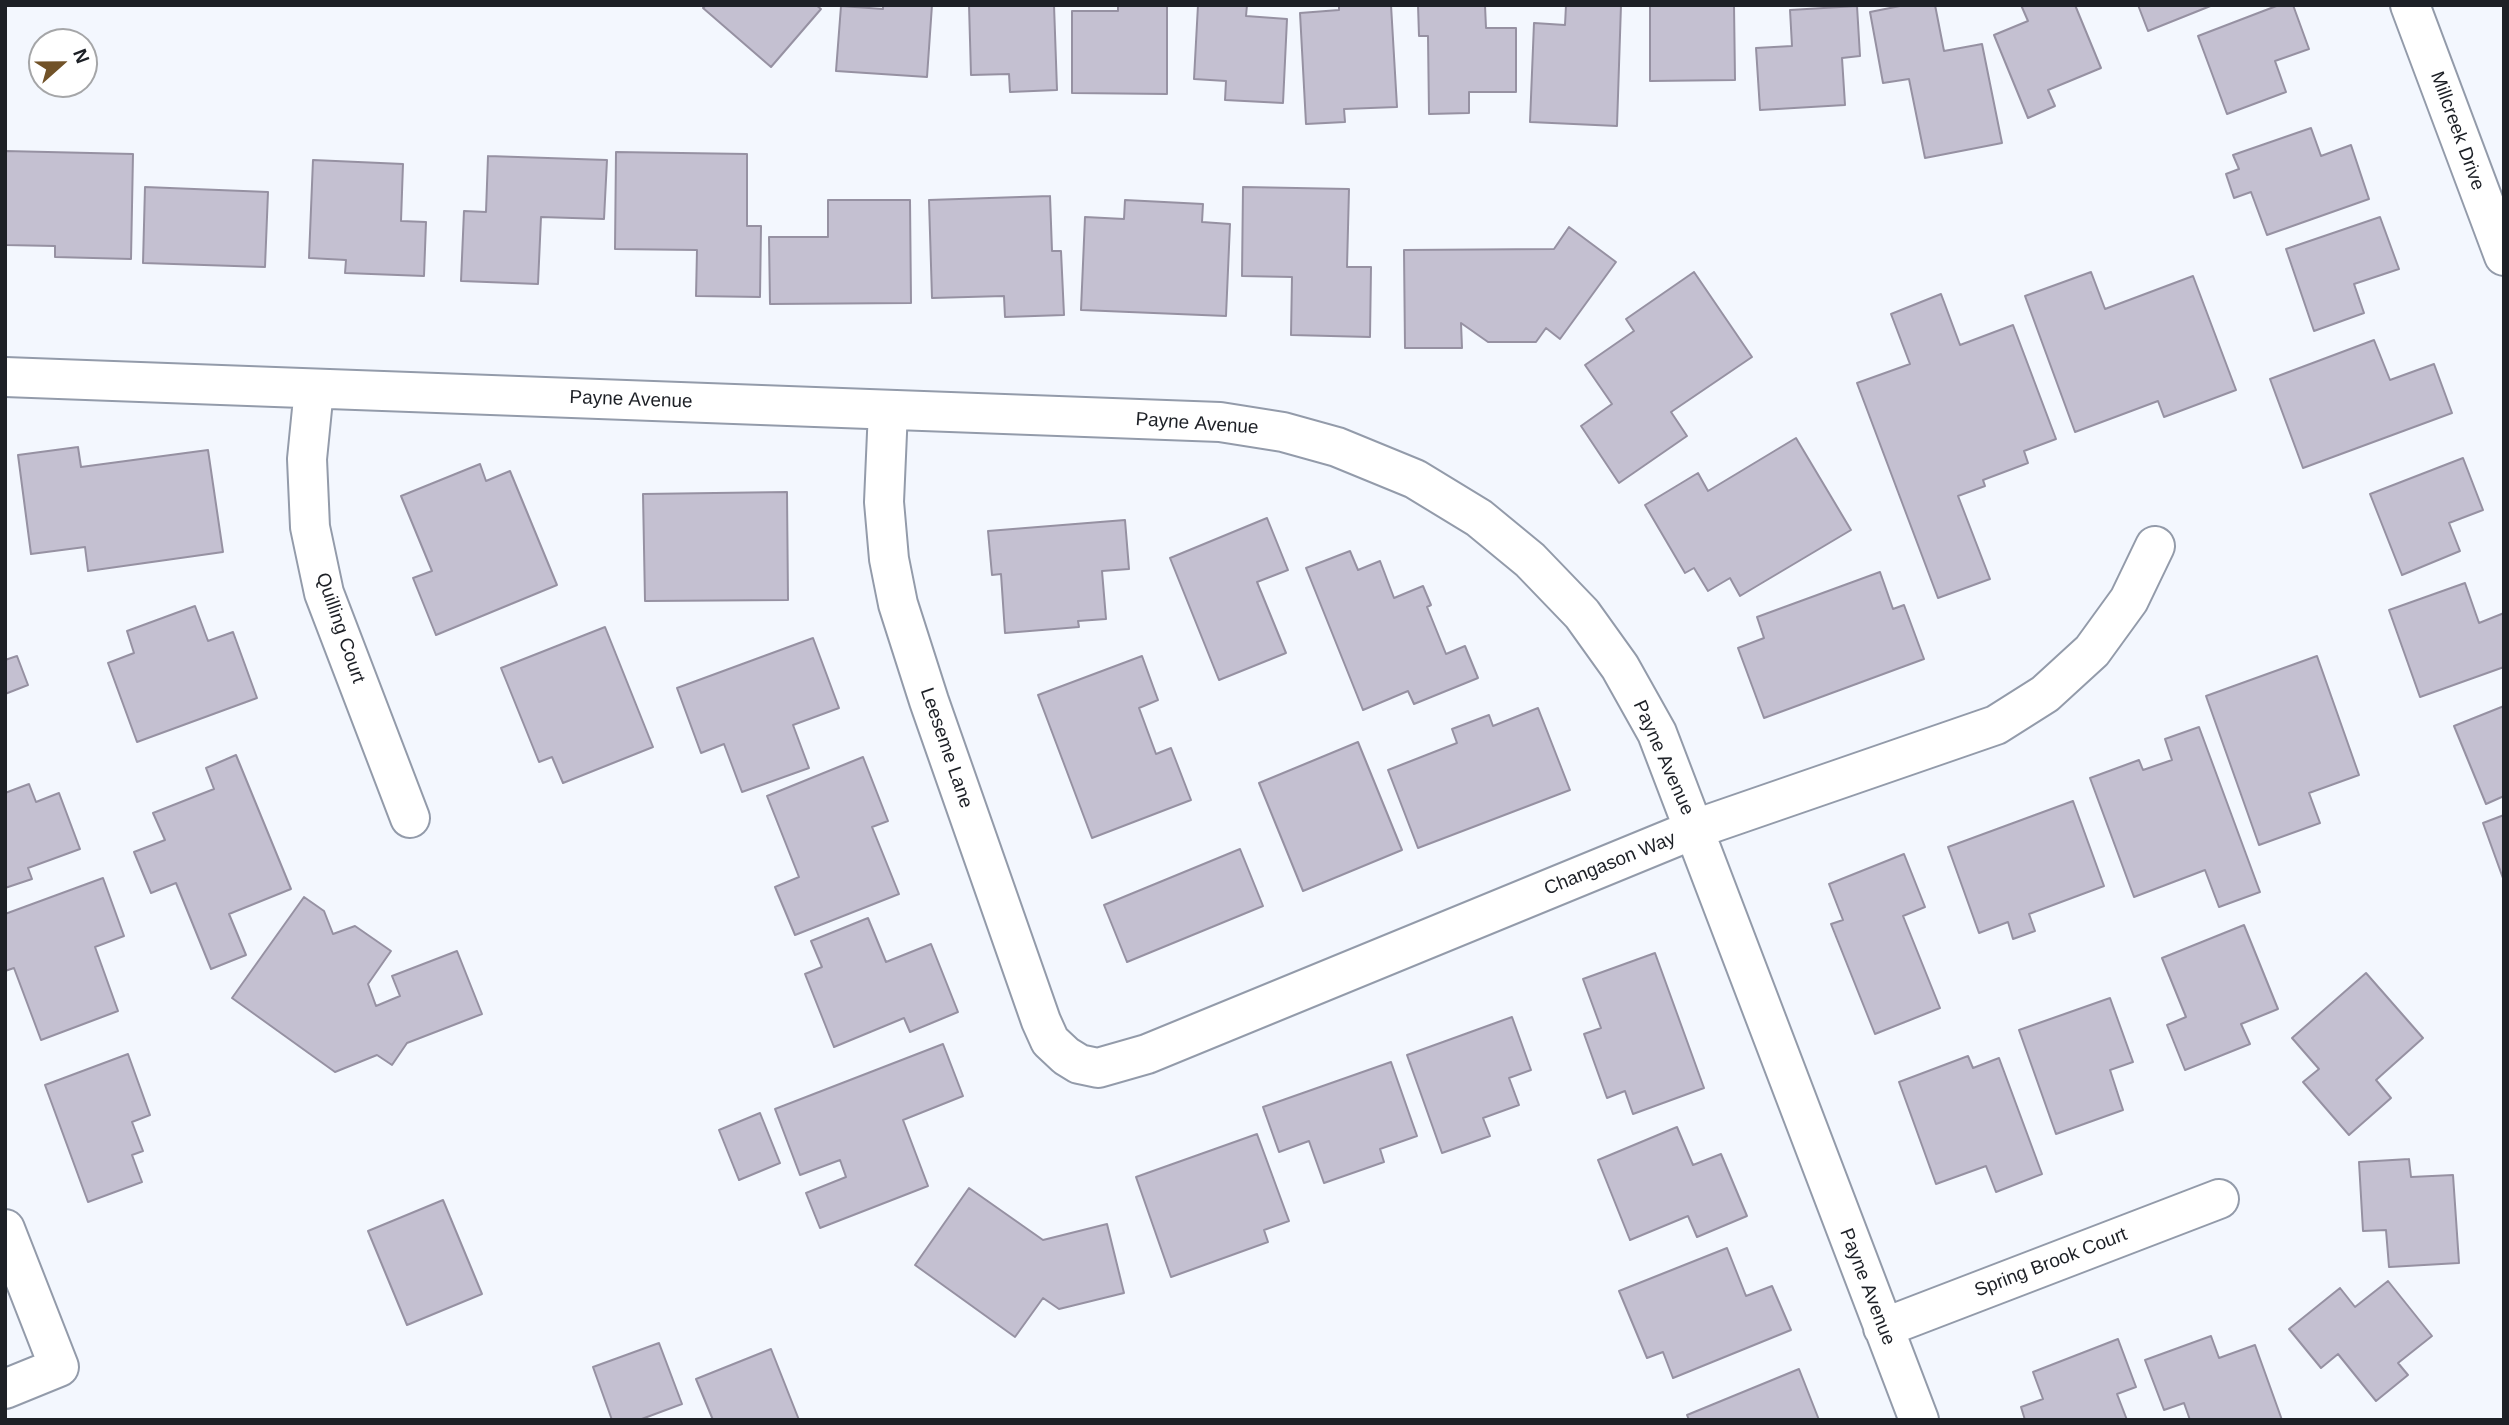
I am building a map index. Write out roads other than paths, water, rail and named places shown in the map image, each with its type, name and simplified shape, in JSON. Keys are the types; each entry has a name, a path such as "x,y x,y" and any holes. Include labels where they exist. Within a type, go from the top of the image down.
{"street":[{"name":"Millcreek Drive","path":"2410,5 2504,256"},
{"name":"Payne Avenue","path":"5,377 1220,422 1283,432 1337,447 1415,479 1479,519 1530,560 1582,614 1620,667 1657,733 1919,1420"},
{"name":"Quilling Court","path":"314,389 307,459 310,527 324,593 410,818"},
{"name":"Leeseme Lane","path":"888,410 884,502 889,558 898,604 929,701 1041,1021 1051,1041 1079,1064"},
{"name":"Changason Way","path":"1079,1064 1098,1068 1147,1054 1695,830 1996,725 2045,694 2092,651 2129,600 2155,546"},
{"name":"Spring Brook Court","path":"1883,1328 2219,1199"},
{"path":"5,1229 59,1367 5,1389"}]}
